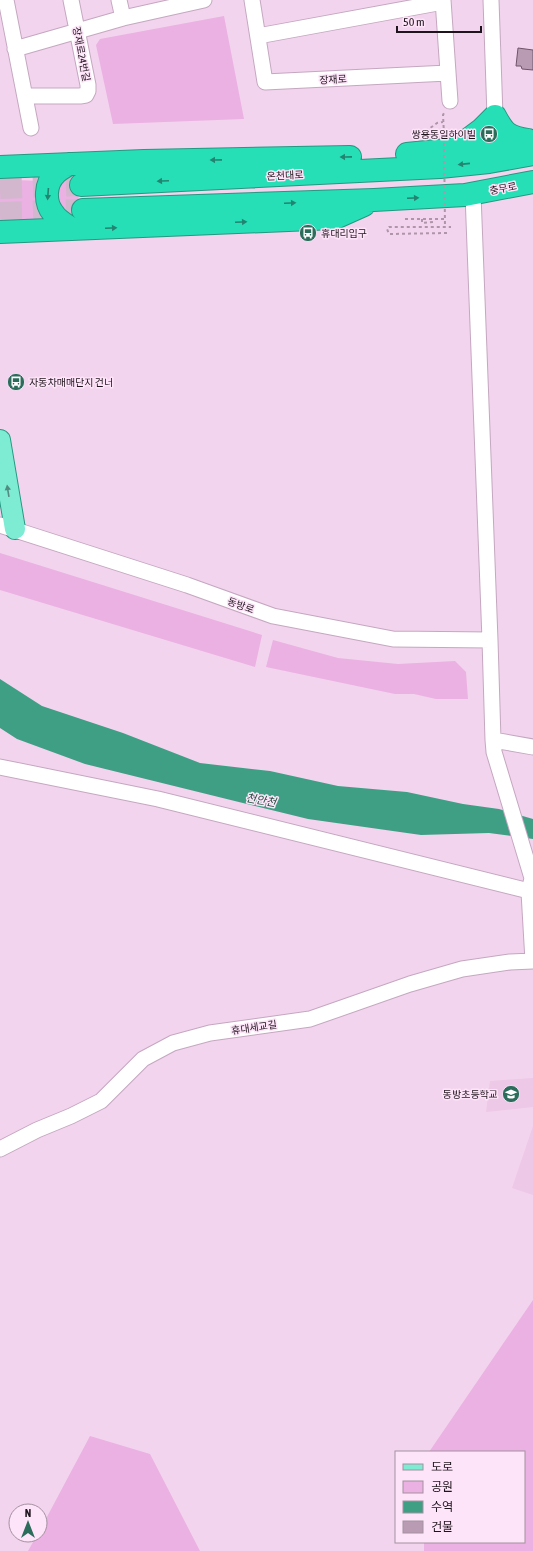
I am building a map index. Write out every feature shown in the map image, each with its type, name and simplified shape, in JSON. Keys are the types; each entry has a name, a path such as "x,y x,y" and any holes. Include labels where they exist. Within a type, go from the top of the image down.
{"highway":[{"path":"446,159 495,116 504,131 517,138 533,141"},
{"path":"0,167 388,156 446,159 533,141"},
{"name":"온천대로","path":"81,185 446,159 489,162 533,154"},
{"path":"0,155 40,166"},
{"path":"69,164 56,173 51,179 46,193 48,205 53,214 72,229"},
{"name":"충무로","path":"473,194 533,182"},
{"path":"83,210 374,200 473,194"},
{"path":"0,232 334,218 374,200"},
{"path":"0,239 7,236 37,230"}],"main road":[{"path":"0,440 7,527"}],"street":[{"path":"6,0 31,128"},
{"name":"장재로24번길","path":"25,96 86,95 88,91 71,0"},
{"path":"119,0 123,18"},
{"path":"15,49 123,18 204,0"},
{"name":"장재로","path":"252,0 265,82 448,73"},
{"path":"491,0 495,116"},
{"path":"258,36 443,1 450,101"},
{"path":"473,194 493,746 531,887 533,961"},
{"name":"동방로","path":"7,527 187,585 273,616 393,639 490,640"},
{"path":"493,746 533,747"},
{"path":"0,767 158,799 531,887"},
{"name":"휴대세교길","path":"0,1149 37,1130 71,1116 101,1100 143,1059 173,1043 210,1033 310,1019 410,984 462,969 510,962 533,961"}],"path":[{"path":"443,115 445,227"},
{"path":"422,219 422,223 433,222"},
{"path":"406,220 445,219"},
{"path":"447,233 389,234 387,233 387,229 451,227"}],"shaded area":[{"name":"동방초등학교","path":"533,1078 533,1107 486,1112 490,1081"},
{"path":"533,1126 533,1195 512,1188"}],"green space":[{"path":"224,16 244,119 113,124 96,45 100,39"},
{"path":"78,169 79,222 70,219 55,202 60,177"},
{"path":"14,180 43,181 49,222 0,226 0,184"},
{"path":"0,553 262,635 255,667 0,590"},
{"path":"273,640 338,658 398,664 455,661 466,672 468,699 436,699 414,694 395,694 266,667"},
{"path":"533,1300 533,1551 424,1551 424,1543 525,1543 525,1451 430,1451"},
{"path":"90,1436 150,1454 200,1551 28,1551 32,1543 48,1543 48,1515"}],"water":[{"name":"천안천","path":"0,679 42,706 123,733 200,763 270,771 338,786 407,792 463,804 499,809 533,819 533,839 489,833 421,835 308,819 85,764 17,739 0,728"}],"building":[{"path":"518,48 533,50 533,70 522,69 521,66 516,66"}],"tunnel":[{"path":"0,188 81,185"},
{"path":"0,213 83,210"}],"place":[{"name":"쌍용동일하이빌","path":"489,134"},
{"name":"휴대리입구","path":"308,233"},
{"name":"자동차매매단지 건너","path":"16,382"},
{"name":"동방초등학교","path":"511,1094"}]}
